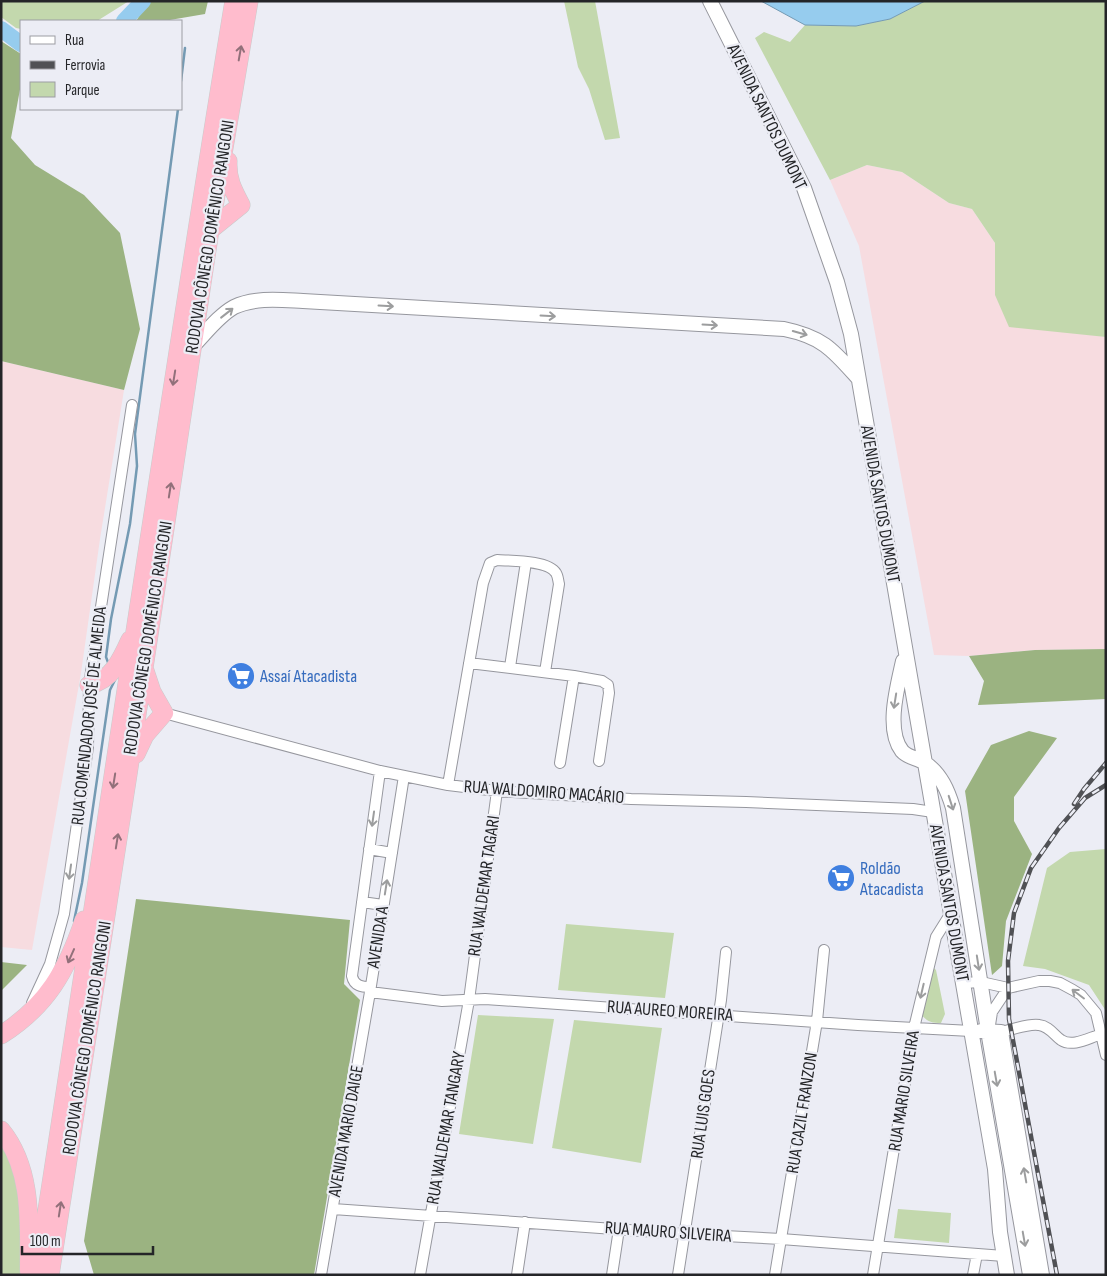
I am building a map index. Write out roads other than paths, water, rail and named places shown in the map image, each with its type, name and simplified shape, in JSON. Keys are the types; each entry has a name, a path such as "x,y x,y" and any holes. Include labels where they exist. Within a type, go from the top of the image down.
{"highway":[{"name":"RODOVIA CÔNEGO DOMÊNICO RANGONI","path":"37,1275 194,244 234,1"},
{"name":"RODOVIA CÔNEGO DOMÊNICO RANGONI","path":"50,1275 210,230 249,1"},
{"path":"210,230 241,205 228,176 229,154 238,93 235,82"},
{"path":"89,685 102,681 116,668 137,626"},
{"path":"128,774 145,734 164,713 152,692 144,666"},
{"path":"1,1035 24,1020 53,987 66,967 75,948 99,877"},
{"path":"1,1130 17,1156 24,1174 28,1203 29,1275"}],"main road":[{"name":"AVENIDA SANTOS DUMONT","path":"710,1 804,188 837,282 851,334 904,653 925,763 994,1169 1007,1275"},
{"path":"192,347 225,314 243,304 256,301 303,301 784,329 807,335 830,347 859,379"},
{"path":"904,653 894,706 896,739 901,750 907,755 925,763 944,783 954,808 981,982 994,1031 1042,1275"},
{"path":"971,1031 994,1031"},
{"path":"994,1031 1030,1275"}],"street":[{"name":"RUA COMENDADOR JOSÉ DE ALMEIDA","path":"24,1020 50,964 64,914 88,747 89,685 132,405"},
{"path":"448,785 483,583 490,563 497,560 545,565 552,568 557,574 559,584 545,672"},
{"path":"510,667 526,562"},
{"path":"469,663 574,676 602,681 608,685 609,693 599,761"},
{"path":"560,763 574,676"},
{"name":"RUA WALDOMIRO MACÁRIO","path":"164,713 380,771 448,785 497,791 631,799 913,809 933,812"},
{"name":"AVENIDA A","path":"380,771 352,976 353,981 357,985 370,990 404,776"},
{"name":"RUA WALDEMAR TAGARI","path":"471,982 497,791"},
{"path":"370,849 392,853"},
{"path":"362,902 384,905"},
{"name":"RUA MARIO SILVEIRA","path":"874,1275 914,1028 936,937 951,913"},
{"name":"RUA CAZIL FRANZON","path":"776,1275 816,1021 824,950"},
{"name":"RUA LUIS GOES","path":"678,1275 726,952"},
{"path":"963,983 981,982 1008,988 1045,981 1060,983 1081,995 1096,1013 1106,1055"},
{"name":"RUA WALDEMAR TANGARY","path":"420,1275 471,982"},
{"path":"1008,988 992,1012 994,1031 1039,1025 1051,1030 1062,1041 1071,1043 1102,1034"},
{"name":"RUA AUREO MOREIRA","path":"370,990 442,1001 469,1000 718,1014 971,1031"},
{"name":"AVENIDA MARIO DAIGE","path":"321,1275 370,990"},
{"name":"RUA MAURO SILVEIRA","path":"333,1209 1004,1256"},
{"path":"517,1275 525,1222"},
{"path":"612,1275 619,1229"},
{"path":"973,1275 977,1254"}],"water":[{"path":"761,1 925,1 890,19 856,26 805,25"}],"waterway":[{"path":"125,20 143,1"},
{"path":"1,29 20,43"},
{"path":"182,73 185,48"},
{"path":"109,665 106,657 111,619 130,524 137,466 135,434 178,110"},
{"path":"74,921 82,883 110,690 115,680"}],"railway":[{"path":"1074,804 1106,763"},
{"path":"1057,1275 1009,1019 1008,961 1014,913 1031,868 1059,828 1085,798 1106,785"}],"place":[{"name":"Assaí Atacadista","path":"241,676"},
{"name":"Roldão Atacadista","path":"841,878"}]}
